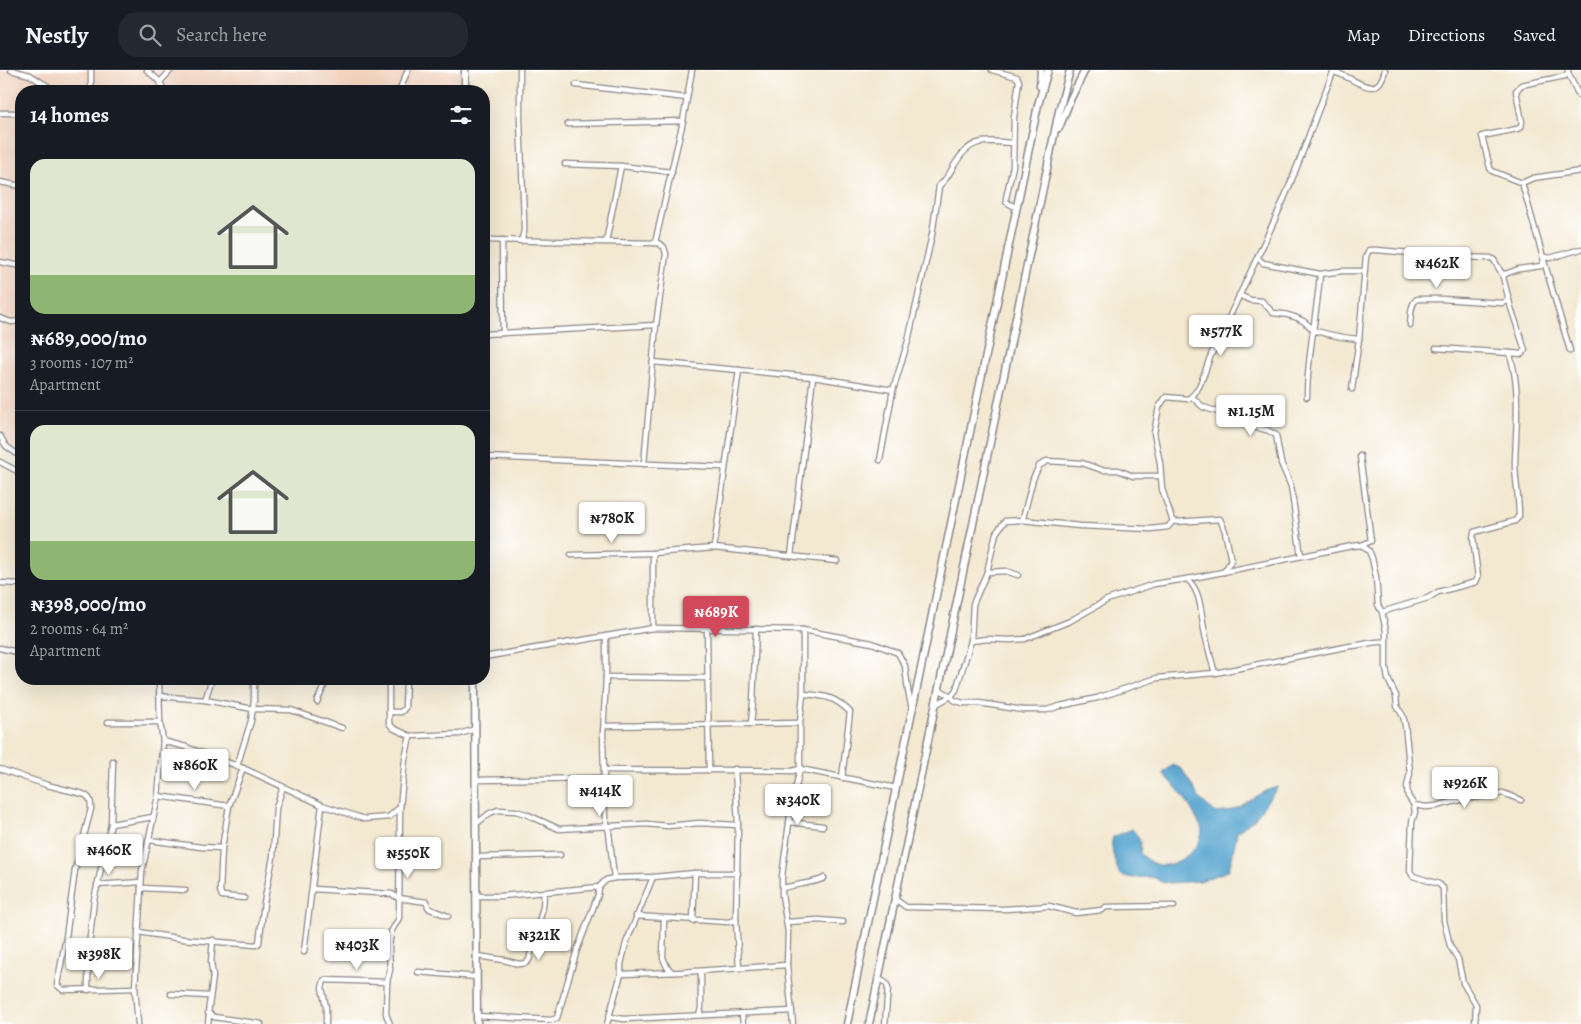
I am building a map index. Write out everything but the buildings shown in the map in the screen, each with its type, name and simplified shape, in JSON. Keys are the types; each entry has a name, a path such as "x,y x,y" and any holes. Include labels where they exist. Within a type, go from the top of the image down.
{"highway":[{"path":"465,70 465,85"},
{"path":"1038,105 1041,70"},
{"path":"847,1024 1038,105 1048,70"},
{"path":"869,1024 1059,111 1070,70"},
{"path":"1053,145 1071,98 1085,70"},
{"path":"475,685 477,1024"}],"street":[{"path":"11,70 30,75 45,85"},
{"path":"91,70 91,85"},
{"path":"147,70 161,85"},
{"path":"160,82 171,70"},
{"path":"402,85 408,70"},
{"path":"520,70 524,232 520,241"},
{"path":"655,243 683,121 692,70"},
{"path":"992,70 1017,77 1019,81 1012,143 1013,166 1006,198 1006,202 1017,208"},
{"path":"1173,521 1162,489 1160,463 1154,433 1162,400 1169,396 1188,399 1192,397 1198,387 1280,208 1333,71 1372,88 1378,85 1383,78 1385,70"},
{"path":"1581,97 1568,72 1565,76 1521,85 1516,91 1522,122 1521,127 1482,136 1492,171 1522,183 1533,178 1581,171"},
{"path":"576,85 687,98"},
{"path":"0,113 15,113"},
{"path":"568,124 683,121"},
{"path":"880,460 893,390 908,341 932,235 939,186 947,179 960,157 971,145 984,141 1012,143"},
{"path":"565,164 621,166 672,172"},
{"path":"606,242 621,166"},
{"path":"0,182 15,185"},
{"path":"1522,183 1570,351"},
{"path":"490,240 662,244 666,254 656,325 644,464"},
{"path":"502,240 503,332"},
{"path":"1352,388 1359,339 1364,271 1366,256 1369,250 1491,258 1502,274 1504,274 1508,298 1525,350 1522,354 1436,348"},
{"path":"1544,259 1581,250"},
{"path":"1258,258 1263,263 1320,274 1364,271"},
{"path":"1504,274 1519,269 1541,266 1544,259"},
{"path":"0,262 15,265"},
{"path":"1307,397 1307,377 1320,274"},
{"path":"1239,296 1250,300 1262,301 1273,313 1291,315 1304,321 1314,330 1338,337 1359,339"},
{"path":"1410,325 1412,307 1417,298 1502,303 1507,302 1508,298"},
{"path":"0,318 15,322"},
{"path":"490,333 656,325"},
{"path":"1382,612 1428,598 1438,592 1476,582 1478,577 1473,538 1474,532 1515,520 1519,516 1516,480 1517,396 1510,353"},
{"path":"653,362 813,378 893,390"},
{"path":"714,548 716,545 724,467 739,370"},
{"path":"791,556 813,378"},
{"path":"1192,397 1203,407 1276,435 1281,463 1291,486 1301,556"},
{"path":"1,439 6,446 15,453"},
{"path":"971,641 1024,639 1070,621 1107,600 1154,584 1362,545 1371,541 1360,456"},
{"path":"490,457 724,467"},
{"path":"1022,520 1026,514 1034,479 1040,466 1046,461 1082,463 1102,470 1118,470 1134,476 1160,476"},
{"path":"0,462 15,470"},
{"path":"1173,521 1220,519 1225,531 1231,561 1224,572"},
{"path":"935,704 951,696 956,690 971,641 973,604 987,572 996,533 1004,521 1022,520 1080,526 1151,529 1168,527 1173,521"},
{"path":"1362,545 1372,558 1376,577 1378,605 1382,612 1386,631 1388,679 1396,696 1397,706 1403,716 1405,725 1410,774 1407,787 1408,796 1414,805 1415,812 1412,822 1410,871 1413,876 1439,884 1443,888 1444,920 1450,946 1458,958 1463,983 1476,1005 1475,1024"},
{"path":"571,555 653,553 714,548 838,561"},
{"path":"653,553 653,628"},
{"path":"987,572 1006,571 1018,575"},
{"path":"1187,579 1193,585 1202,613 1204,632 1215,673"},
{"path":"0,583 15,584"},
{"path":"490,656 653,628 803,630 872,644 898,653 905,666 912,711"},
{"path":"707,628 709,770"},
{"path":"751,724 754,703 756,629"},
{"path":"792,1024 787,965 787,922 782,895 782,876 792,800 800,769 803,630"},
{"path":"606,636 604,778 606,826 609,832 614,878"},
{"path":"938,689 951,696 954,700 963,702 1023,710 1047,710 1097,698 1157,678 1215,673 1350,646 1362,646 1379,641 1385,642"},
{"path":"0,648 15,652"},
{"path":"606,677 707,678"},
{"path":"138,1024 135,988 141,885 152,817 158,796 163,741 160,722 159,685"},
{"path":"205,700 210,685"},
{"path":"244,898 226,897 220,891 222,848 229,806 251,721 254,685"},
{"path":"317,702 324,685"},
{"path":"389,685 391,726 410,736 456,735 476,729"},
{"path":"389,712 401,712 405,708 406,685"},
{"path":"803,694 828,696 839,701 850,712 842,778"},
{"path":"160,696 205,700 253,709 291,710 342,728"},
{"path":"108,722 160,722"},
{"path":"604,726 800,723"},
{"path":"390,1024 386,1014 387,982 390,970 390,938 399,918 400,808 405,759 410,736"},
{"path":"163,741 186,747 240,767 322,804 364,819 390,817 400,808"},
{"path":"88,990 88,955 97,885 111,824 112,761"},
{"path":"0,769 83,794 88,796 91,801 91,809 75,870 57,985 63,990 135,988"},
{"path":"604,770 679,772 735,769 792,771 800,769 896,788"},
{"path":"735,769 738,824 736,920 739,968"},
{"path":"476,780 604,778"},
{"path":"138,932 184,939 256,945 259,943 264,903 273,858 276,808 283,787"},
{"path":"1414,805 1436,806 1503,793 1521,800"},
{"path":"158,796 229,806"},
{"path":"304,952 322,804"},
{"path":"476,824 490,813 498,810 516,811 526,814 559,829 646,824 668,826 699,823 738,824"},
{"path":"111,824 152,817"},
{"path":"789,822 823,826"},
{"path":"149,840 222,848"},
{"path":"476,857 560,856"},
{"path":"476,896 544,893 599,886 606,880 614,878 653,878 695,873 738,873"},
{"path":"693,921 695,873"},
{"path":"607,1024 622,974 623,952 653,878"},
{"path":"783,888 803,883 819,882 824,878"},
{"path":"97,885 141,885 186,890"},
{"path":"477,1016 553,1022 560,1012 577,950 598,895 599,886"},
{"path":"312,888 392,894 398,898 427,902 430,909 448,916"},
{"path":"392,894 399,888"},
{"path":"476,956 519,964 526,963 529,960 543,907 544,893"},
{"path":"895,899 906,907 1006,909 1049,906 1076,913 1102,910 1106,907 1174,906"},
{"path":"636,916 693,921 728,922 736,920"},
{"path":"664,919 663,958 667,967 672,972"},
{"path":"787,922 818,920 843,922"},
{"path":"355,935 390,938"},
{"path":"208,1024 213,940"},
{"path":"622,974 787,965"},
{"path":"699,1015 701,1008 701,971"},
{"path":"418,972 477,977"},
{"path":"879,979 886,983 888,988 885,1024"},
{"path":"326,1024 326,1007 322,988 324,980 387,982"},
{"path":"171,994 209,996"},
{"path":"610,1016 624,1019 792,1011"},
{"path":"742,1014 743,1024"},
{"path":"209,1015 261,1024"}],"shaded area":[{"path":"0,70 462,70 462,85 15,85 15,449 5,437 0,425 0,125 4,112"}],"water":[{"path":"1173,765 1182,769 1200,799 1216,813 1235,809 1269,789 1278,787 1254,819 1237,832 1228,871 1200,881 1171,883 1161,882 1155,878 1133,878 1120,875 1112,851 1113,837 1132,829 1141,846 1140,853 1154,864 1160,865 1173,863 1187,856 1201,838 1201,828 1190,807 1163,773"}]}
